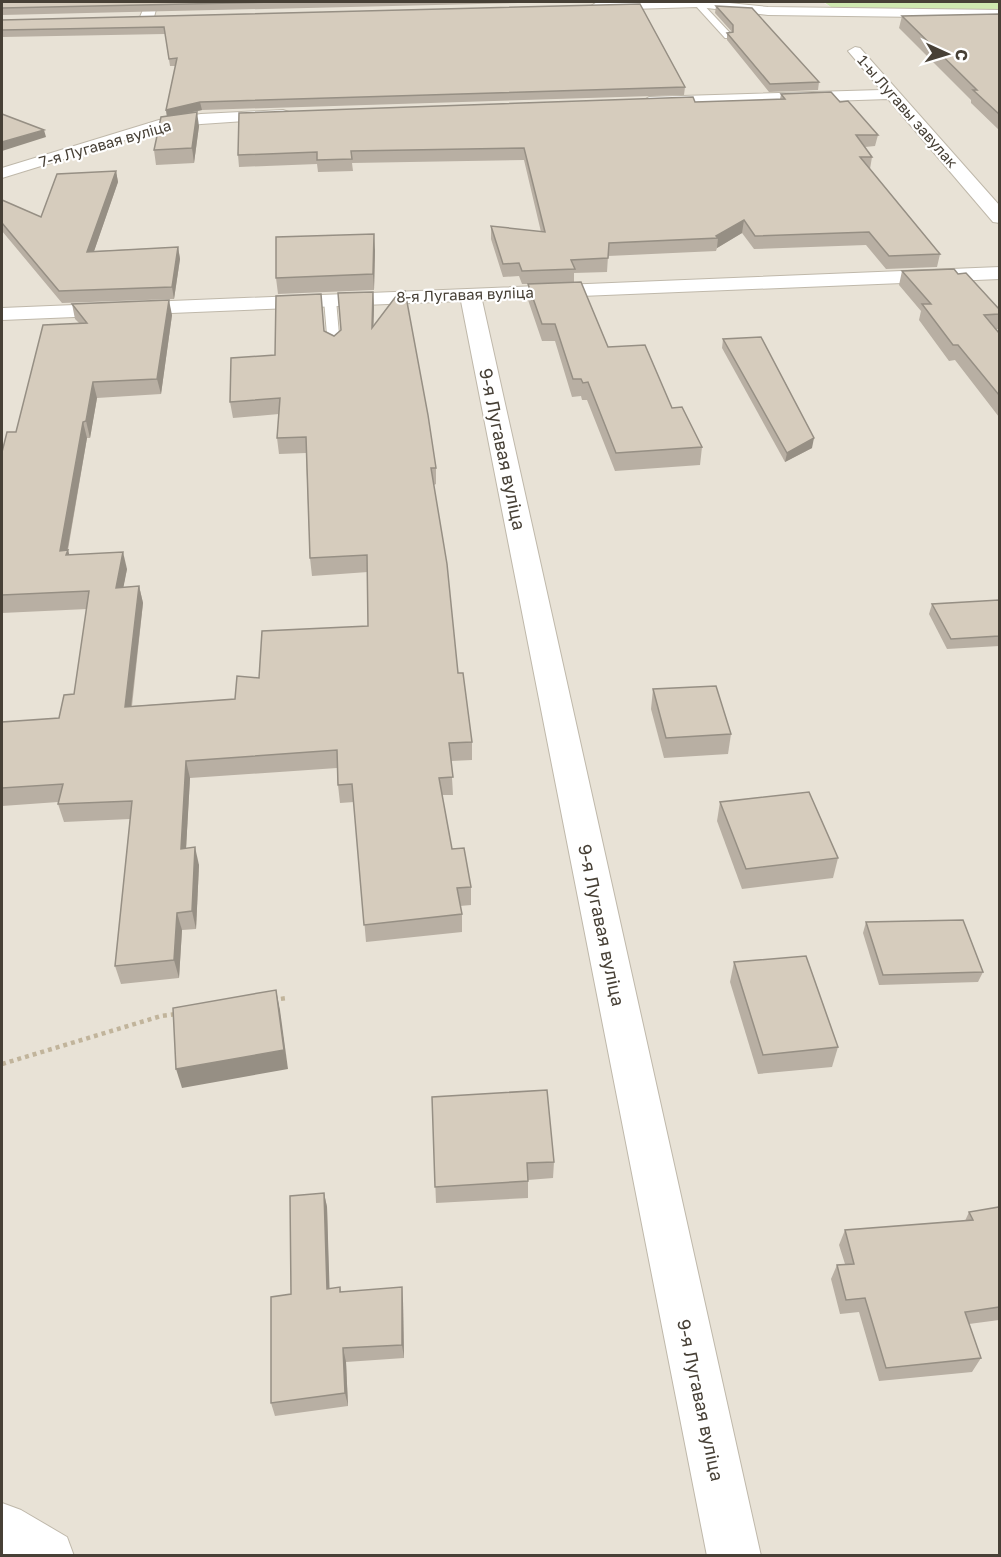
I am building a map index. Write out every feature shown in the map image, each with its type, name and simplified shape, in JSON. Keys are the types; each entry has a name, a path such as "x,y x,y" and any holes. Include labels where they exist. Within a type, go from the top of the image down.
{"street":[{"path":"147,17 152,2"},
{"path":"579,6 698,2 768,11 999,14"},
{"name":"1-ы Лугавы завулак","path":"855,51 999,218"},
{"path":"630,103 893,94"},
{"name":"7-я Лугавая вуліца","path":"2,173 159,125 201,119 295,114"},
{"name":"8-я Лугавая вуліца","path":"2,314 999,273"},
{"name":"9-я Лугавая вуліца","path":"470,294 734,1556"},
{"path":"2,1529 48,1556"}],"lane":[{"path":"698,2 728,36"},
{"path":"330,300 334,346"}],"path":[{"path":"264,1001 287,998"},
{"path":"2,1064 161,1016 184,1013"}],"shaded area":[{"path":"2,2 822,2 842,13 999,16 999,1555 2,1556"}],"green space":[{"path":"824,2 999,2 999,19 903,10 831,7"}],"building":[{"path":"2,2 274,2 2,8"},
{"path":"640,4 685,87 200,102 166,110 177,58 169,59 164,27 2,30 2,20"},
{"path":"716,6 752,8 819,82 770,84 727,33 733,32 733,25"},
{"path":"999,14 999,114 902,16"},
{"path":"831,92 840,102 848,101 878,135 856,135 872,157 860,157 940,254 889,256 869,232 755,236 744,220 716,236 718,238 609,243 608,258 571,260 575,269 522,271 519,263 503,264 491,226 545,232 524,148 351,151 352,159 317,160 317,152 238,155 239,113 693,97 695,102 785,99 781,94"},
{"path":"197,112 192,148 154,150 161,117"},
{"path":"2,114 44,130 2,142"},
{"path":"116,171 87,252 178,247 172,287 59,291 2,223 2,200 41,217 57,174"},
{"path":"374,234 373,274 276,278 276,237"},
{"path":"954,269 958,274 966,273 999,309 999,314 984,315 999,333 999,395 958,345 953,345 922,304 931,304 902,271"},
{"path":"581,282 608,347 645,345 672,408 682,407 702,447 616,453 588,382 583,383 581,379 573,379 555,324 542,324 528,284"},
{"path":"400,291 405,291 428,415 436,468 431,468 447,564 458,673 463,673 472,742 449,743 453,777 439,778 452,849 464,848 471,887 457,888 462,914 364,925 352,784 338,785 337,750 186,761 181,849 195,847 192,911 177,913 174,960 115,966 132,801 58,804 63,784 2,788 2,722 59,718 64,695 74,694 89,591 2,595 2,452 7,432 16,432 43,325 87,323 72,304 169,300 157,379 93,382 86,421 83,422 60,551 68,550 66,555 123,552 116,588 139,586 125,707 235,699 237,676 259,678 262,631 368,626 367,555 310,558 306,437 277,438 280,398 230,402 231,358 275,355 276,296 321,294 324,331 334,336 341,330 338,293 373,292 372,328"},
{"path":"761,337 814,438 787,453 723,339"},
{"path":"999,600 999,636 951,639 932,604"},
{"path":"716,686 731,734 666,738 653,689"},
{"path":"809,792 838,858 746,869 720,802"},
{"path":"963,920 983,972 883,975 866,922"},
{"path":"806,956 838,1047 763,1055 734,962"},
{"path":"276,990 284,1050 176,1069 173,1008"},
{"path":"547,1090 554,1162 527,1163 528,1181 435,1187 432,1097"},
{"path":"324,1193 327,1289 340,1287 340,1292 402,1287 402,1345 343,1348 345,1393 271,1403 271,1297 291,1294 290,1196"},
{"path":"999,1207 999,1307 965,1312 981,1358 886,1368 865,1298 846,1300 837,1265 854,1264 845,1230 973,1220 969,1212"}]}
